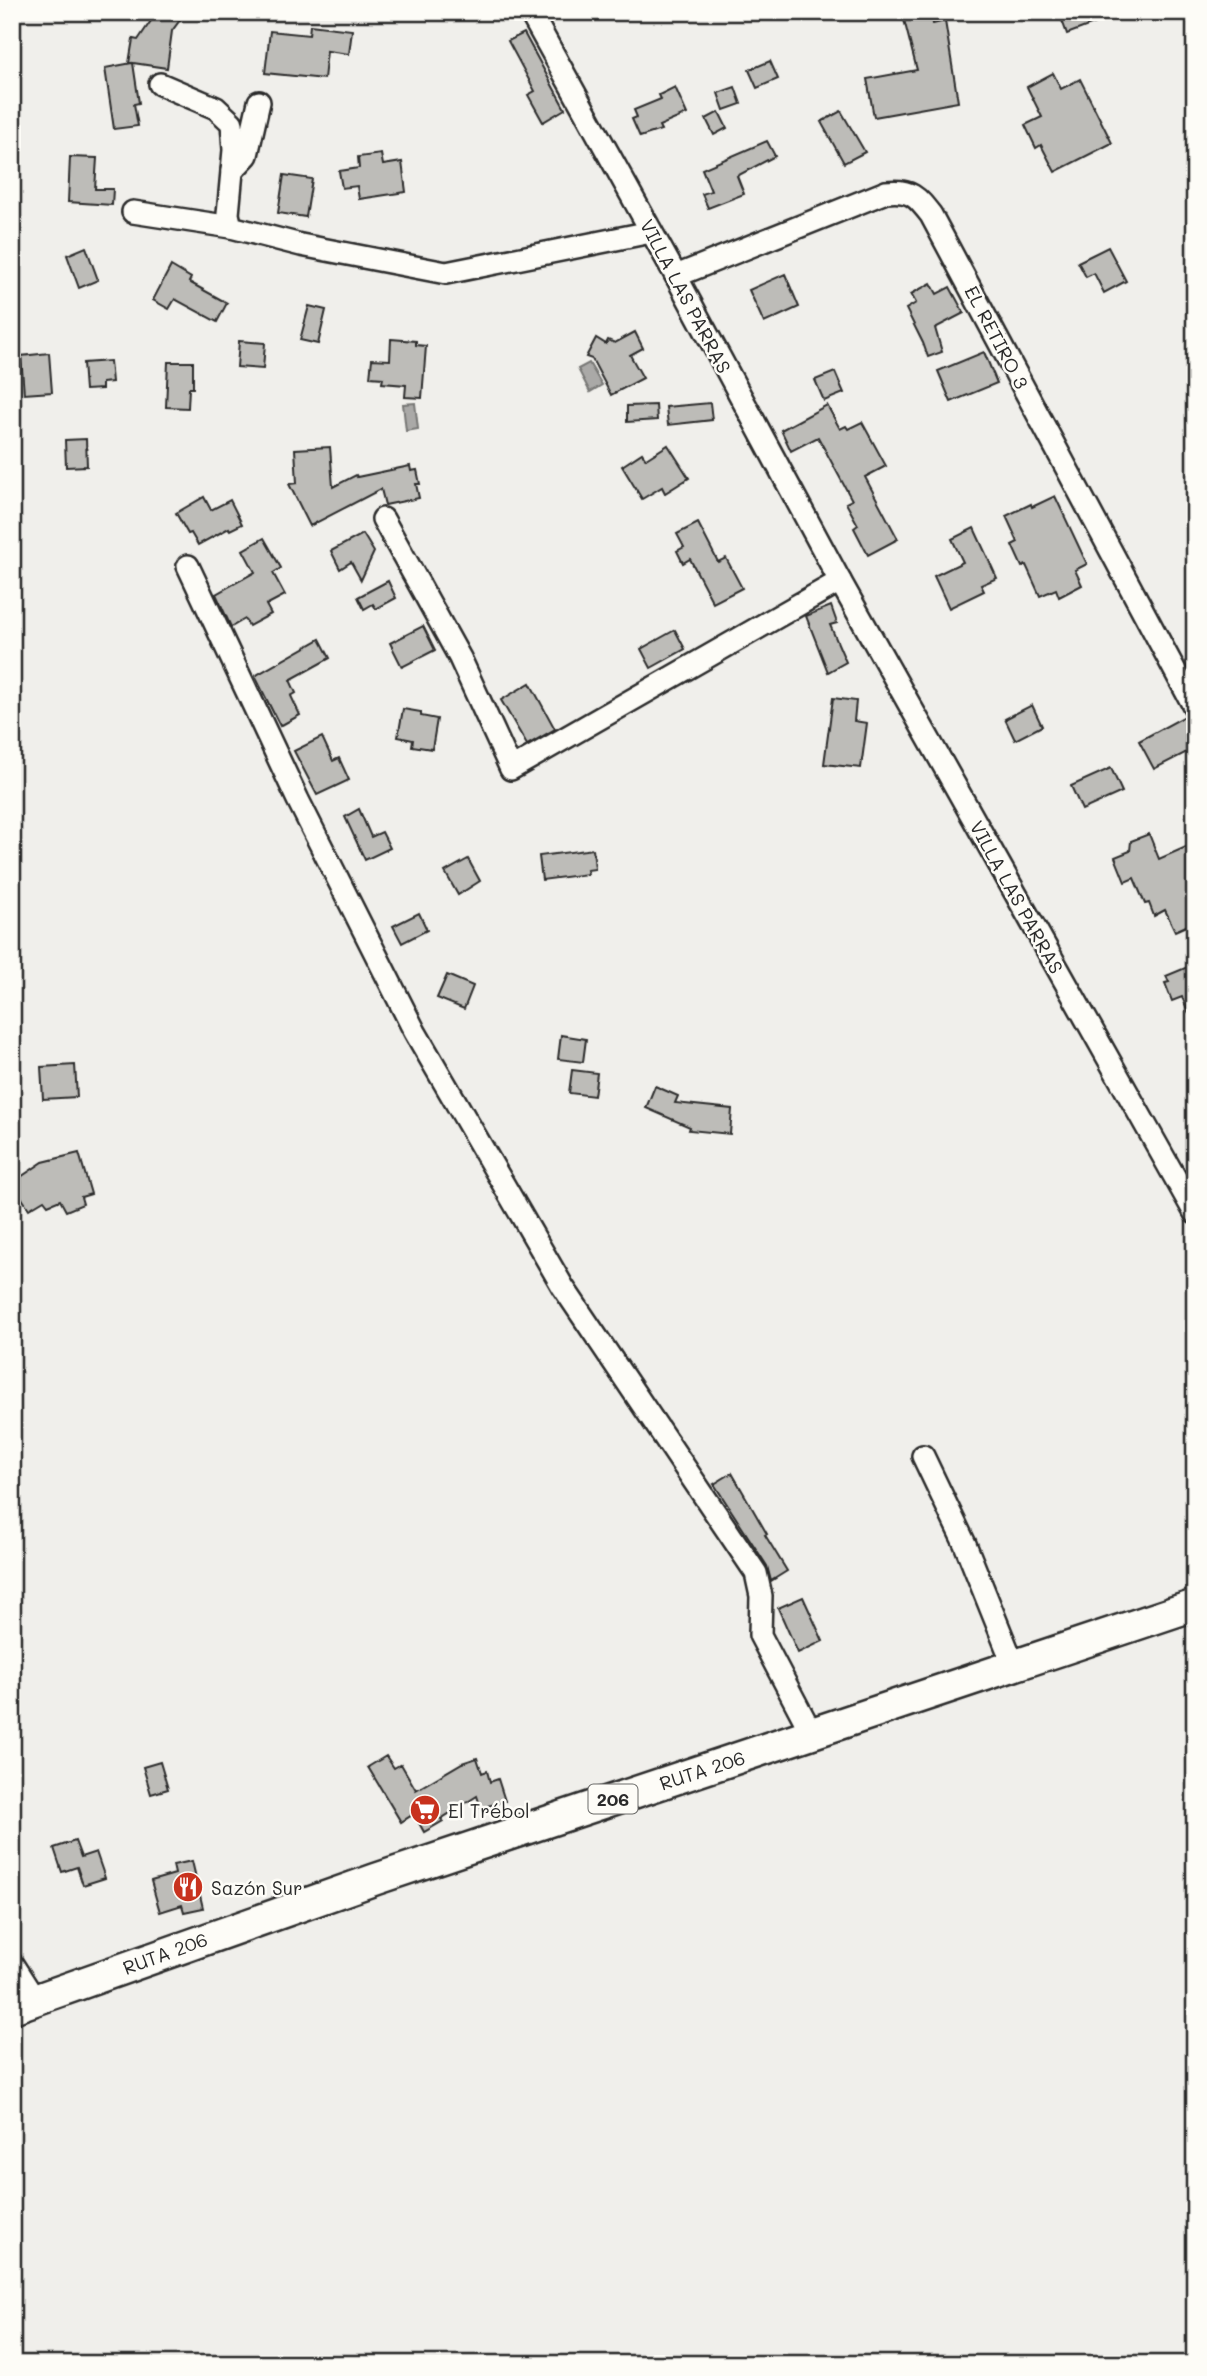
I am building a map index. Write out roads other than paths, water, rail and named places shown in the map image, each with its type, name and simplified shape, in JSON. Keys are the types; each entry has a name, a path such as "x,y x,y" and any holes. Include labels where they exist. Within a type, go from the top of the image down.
{"highway":[{"name":"RUTA 206","path":"23,2004 376,1879 1195,1605"}],"street":[{"name":"VILLA LAS PARRAS","path":"530,12 840,581 1195,1213"},
{"path":"160,83 216,107 232,123 234,150 228,214 231,226"},
{"path":"231,173 247,155 259,102"},
{"name":"EL RETIRO 3","path":"676,276 886,192 899,190 916,197 931,215 1195,708"},
{"path":"133,212 231,226 301,246 446,273 652,232"},
{"path":"383,519 460,657 511,769 840,581"},
{"path":"188,566 298,800 415,1032 563,1287 756,1573 761,1596 760,1635 812,1734"},
{"path":"922,1456 965,1544 1014,1666"},
{"path":"12,1964 23,2004"}],"place":[{"name":"El Trébol","path":"425,1810"},
{"name":"Sazón Sur","path":"188,1887"}]}
